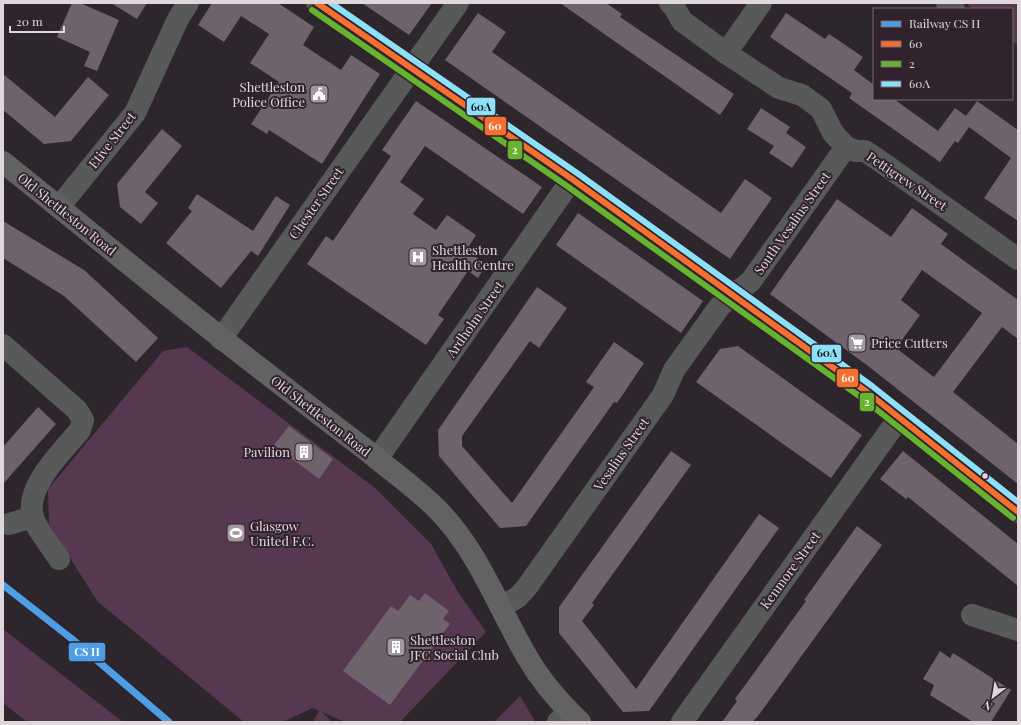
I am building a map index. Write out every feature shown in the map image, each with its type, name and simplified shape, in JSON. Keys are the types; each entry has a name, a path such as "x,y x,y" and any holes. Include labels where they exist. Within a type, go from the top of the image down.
{"main road":[{"name":"Old Shettleston Road","path":"3,162 221,338 424,497 450,524 475,559 534,669 569,719"}],"street":[{"name":"Etive Street","path":"59,207 135,113 178,19 188,3"},
{"path":"317,3 572,179 867,392 1018,512"},
{"name":"Chester Street","path":"221,338 458,3"},
{"path":"670,3 674,6 682,21 726,53 780,88 802,95 821,109 833,133 846,147"},
{"path":"726,53 761,3"},
{"name":"Pettigrew Street","path":"846,147 856,151 865,152 877,159 1018,259"},
{"name":"South Vesalius Street","path":"734,296 751,281 846,147"},
{"name":"Ardholm Street","path":"377,459 572,179"},
{"name":"Vesalius Street","path":"501,607 527,588 663,395 674,370 720,306 734,296"},
{"path":"3,345 77,410 83,420 80,430 40,479 32,501 33,517 59,559"},
{"name":"Kenmore Street","path":"682,722 899,418"},
{"path":"9,524 33,517"},
{"path":"972,615 1018,630"}],"shaded area":[{"path":"966,3 1018,3 1018,46 1013,42 1013,8 972,8"},
{"path":"187,347 375,488 431,544 458,592 486,632 400,722 345,722 322,712 332,722 313,722 319,711 313,708 282,722 244,722 97,601 49,524 48,489 163,351"},
{"path":"3,629 123,722 27,722 3,703"},
{"path":"520,696 535,721 494,722"}],"building":[{"path":"72,3 80,3 119,20 97,71 84,66 90,52 57,37"},
{"path":"111,3 147,3 137,19"},
{"path":"212,3 278,3 314,27 303,45 341,70 351,55 380,74 322,164 269,130 267,134 251,124 279,82 250,63 269,34 241,16 224,42 198,25"},
{"path":"362,3 432,3 409,35"},
{"path":"560,3 606,3 622,14 620,17 734,94 720,115"},
{"path":"478,13 506,32 492,52 721,213 745,179 772,198 730,259 445,60"},
{"path":"786,13 825,39 829,34 863,57 854,70 873,84 873,100 895,100 938,131 955,108 966,116 977,101 1018,130 1018,221 984,198 1011,158 969,127 958,143 955,141 940,162 849,98 852,93 770,37"},
{"path":"3,74 55,117 88,77 109,95 71,141 44,144 3,110"},
{"name":"Shettleston Health Centre","path":"416,101 542,187 523,214 425,146 400,182 424,199 413,214 436,230 447,215 476,235 466,251 487,264 478,278 468,271 438,315 444,319 426,345 307,264 326,236 333,241 391,156 382,150"},
{"path":"761,108 790,127 786,133 806,147 792,168 769,153 774,146 747,129"},
{"path":"162,129 182,146 145,192 158,203 141,224 120,207 117,184"},
{"path":"197,194 253,231 276,196 290,205 258,256 251,251 221,288 166,243 192,211 188,208"},
{"path":"837,199 891,237 912,208 948,234 941,244 1018,300 1018,339 1002,327 953,392 1018,444 1018,484 868,366 770,294","holes":["922,270 982,313 934,377 896,348 920,315 901,300"]},
{"path":"578,213 703,301 681,333 556,245"},
{"path":"3,221 84,270 158,338 136,362 64,296 3,258"},
{"path":"537,287 567,308 539,348 530,341 462,436 462,446 512,503 594,387 586,382 614,342 644,363 617,403 614,402 526,526 500,528 439,456 438,430"},
{"path":"738,346 862,435 831,478 696,382 720,349"},
{"path":"38,407 56,424 3,484 3,447"},
{"name":"Pavilion","path":"289,426 333,459 319,479 274,445"},
{"path":"671,451 691,465 592,603 594,605 582,621 636,689 759,514 779,528 649,711 623,712 559,633 559,607"},
{"path":"903,451 1018,544 1018,586 908,497 906,499 880,479"},
{"path":"857,526 882,545 758,716 752,722 722,722 737,701 735,699 806,601 804,600"},
{"name":"Shettleston JFC Social Club","path":"425,593 449,611 443,619 450,624 390,705 343,671 391,606 398,611 410,595 419,601"},
{"path":"940,651 950,658 953,653 1011,690 991,722 973,722 930,695 934,685 923,679"}],"transit line":[{"name":"60","path":"317,3 572,179 867,392 1018,512"},
{"name":"60A","path":"331,3 577,173 872,386 1018,502"},
{"name":"2","path":"312,10 567,186 862,398 1013,518"},
{"path":"3,585 72,639 169,722"}],"place":[{"name":"Shettleston Police Office","path":"319,94"},
{"name":"Shettleston Health Centre","path":"418,257"},
{"name":"Price Cutters","path":"857,343"},
{"name":"Pavilion","path":"304,452"},
{"name":"Glasgow United F.C.","path":"236,533"},
{"name":"Shettleston JFC Social Club","path":"396,647"}]}
